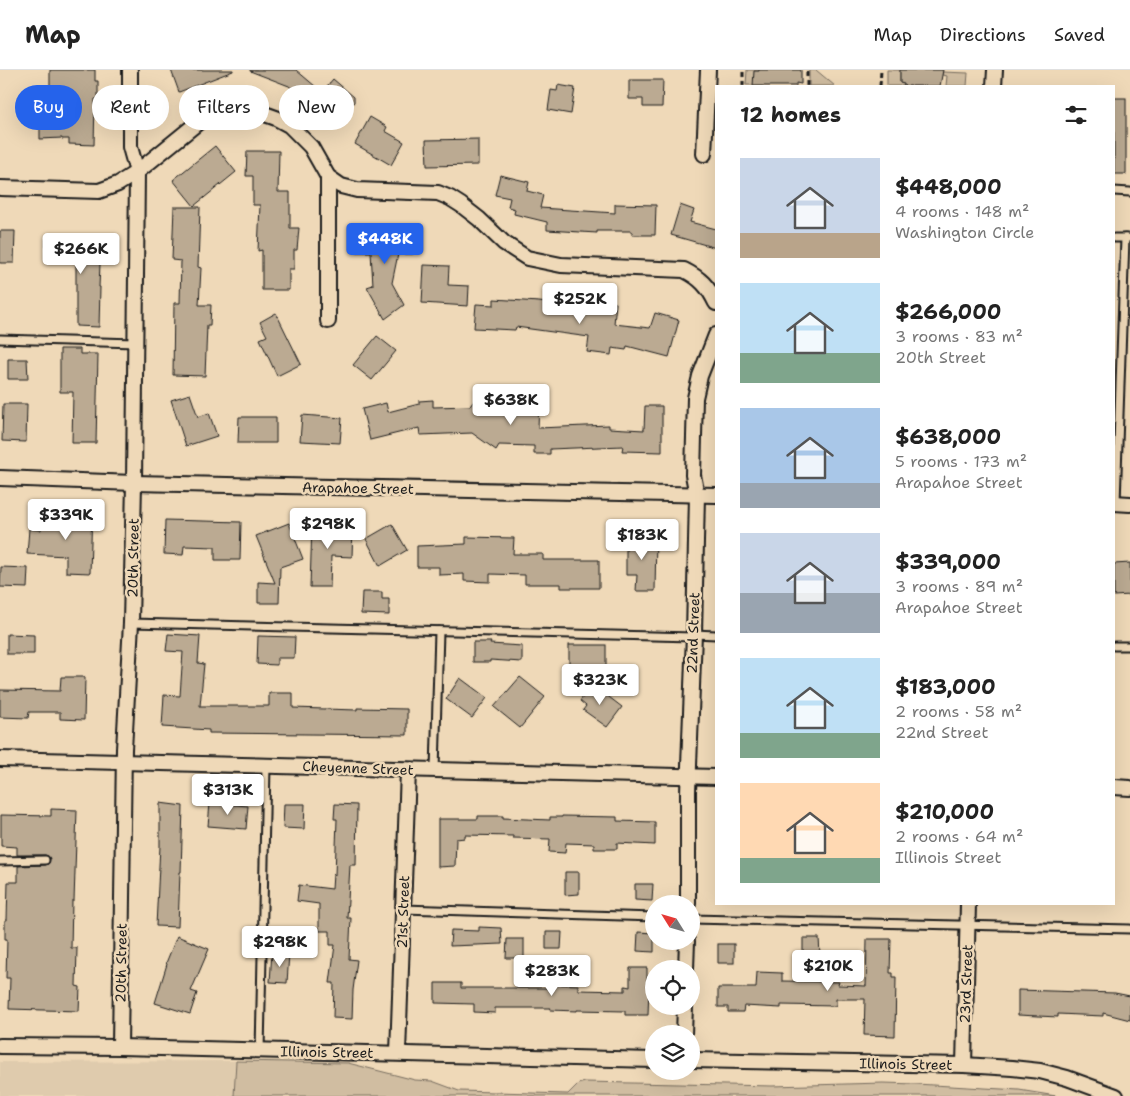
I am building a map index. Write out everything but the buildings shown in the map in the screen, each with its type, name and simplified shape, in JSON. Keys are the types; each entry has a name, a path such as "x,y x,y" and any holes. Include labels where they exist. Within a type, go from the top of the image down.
{"street":[{"name":"20th Street","path":"120,1047 124,749 131,623 134,483 137,172 130,147 130,70"},
{"path":"704,154 708,70"},
{"path":"994,85 995,70"},
{"path":"0,188 99,190 118,184 137,172 201,120 216,112 246,110 262,113 289,125 311,147 328,177 341,186 357,190 438,193 461,205 504,243 526,258 561,266 684,270 695,275 706,285 715,301"},
{"path":"328,177 328,321"},
{"name":"22nd Street","path":"688,895 689,776 697,495 693,474 695,398 700,376 715,338"},
{"name":"Arapahoe Street","path":"0,478 134,483 715,495"},
{"name":"Cheyenne Street","path":"0,759 715,777"},
{"name":"21st Street","path":"398,1053 408,770"},
{"path":"1115,787 1130,788"},
{"name":"23rd Street","path":"964,1065 968,905"},
{"name":"Illinois Street","path":"0,1046 120,1047 645,1060"},
{"name":"Illinois Street","path":"700,1060 964,1065 1012,1068 1040,1071 1067,1078 1116,1096"}],"lane":[{"path":"1115,191 1130,192"},
{"path":"1115,238 1128,238 1120,504"},
{"path":"0,339 135,343"},
{"path":"131,623 439,631 715,635"},
{"path":"435,770 439,631"},
{"path":"1115,646 1130,646"},
{"path":"260,1050 266,766"},
{"path":"0,861 45,860"},
{"path":"403,909 645,917"},
{"path":"700,919 1130,929"}],"path":[{"path":"743,85 744,70"},
{"path":"807,70 807,85"},
{"path":"880,70 880,85"}],"shaded area":[{"path":"747,70 759,70 753,85 746,85"},
{"path":"809,70 816,70 834,85 809,85"},
{"path":"887,70 900,70 900,83 904,85 887,85"},
{"path":"942,72 968,73 967,85 946,85 947,76 942,75"},
{"path":"236,1061 234,1096 0,1096 0,1062"},
{"path":"236,1061 348,1063 415,1080 432,1081 459,1091 568,1094 578,1084 585,1082 772,1086 883,1083 1019,1090 1056,1096 234,1096"}]}
